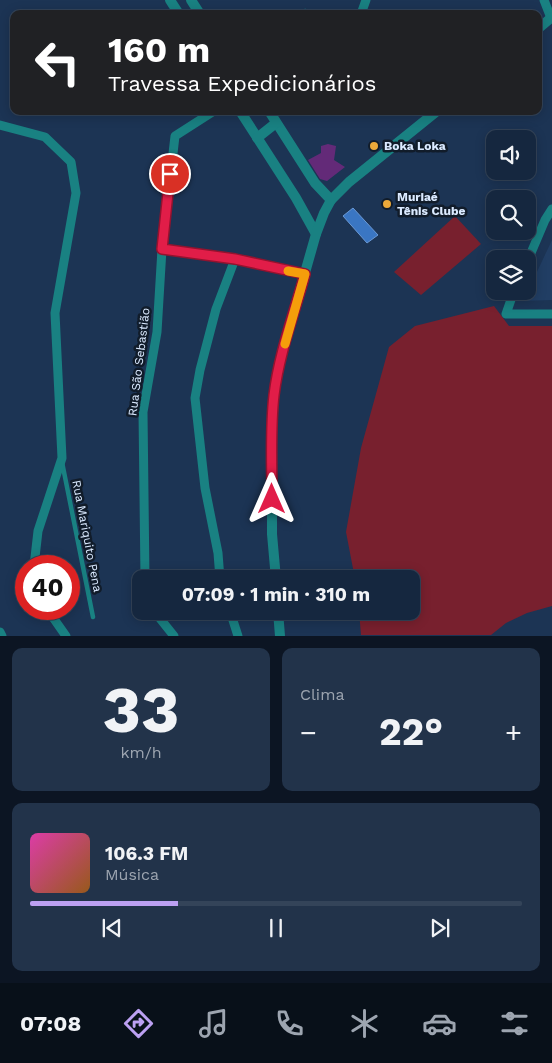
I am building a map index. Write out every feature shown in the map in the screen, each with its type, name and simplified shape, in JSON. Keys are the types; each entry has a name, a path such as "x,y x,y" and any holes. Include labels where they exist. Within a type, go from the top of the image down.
{"street":[{"path":"542,26 552,18 544,0"},
{"name":"Rua São Sebastião","path":"145,570 143,412 158,332 162,249 175,136 208,115"},
{"path":"243,115 296,198 316,234"},
{"path":"271,115 315,184 331,200"},
{"path":"275,570 272,534 272,429 274,395 279,364 316,234 331,200 349,182 432,115"},
{"path":"257,138 276,123"},
{"path":"0,125 45,137 71,162 76,193 55,313 62,458 38,531 35,555"},
{"path":"532,250 545,220 552,210"},
{"path":"162,249 235,259 305,274"},
{"path":"219,570 218,553 205,488 195,398 200,370 216,309 235,259"},
{"path":"511,300 506,314 552,314"},
{"path":"55,620 66,636"},
{"path":"161,620 174,636"},
{"path":"233,620 238,636"},
{"path":"279,620 280,636"},
{"path":"0,632 2,636"}],"lane":[{"name":"Rua Mariquito Pena","path":"62,458 93,617"}],"shaded area":[{"path":"455,216 481,244 421,295 394,272"},
{"path":"552,240 552,300 522,301 536,300 536,274"},
{"path":"494,306 509,326 552,326 552,606 527,613 506,623 491,635 361,635 360,620 420,620 420,570 353,570 346,532 361,448 389,347 415,326"}],"water":[{"path":"353,208 378,235 367,243 343,216"}],"building":[{"path":"328,144 336,146 334,160 345,167 327,181 320,179 308,160 321,153 321,146"}],"slow traffic":[{"path":"285,344 305,274 288,271"}],"place":[{"name":"Boka Loka","path":"374,146"},
{"name":"Muriaé Tênis Clube","path":"387,204"}],"route":[{"path":"170,174 162,249 235,259 305,274 279,364 274,395 272,499"}]}
